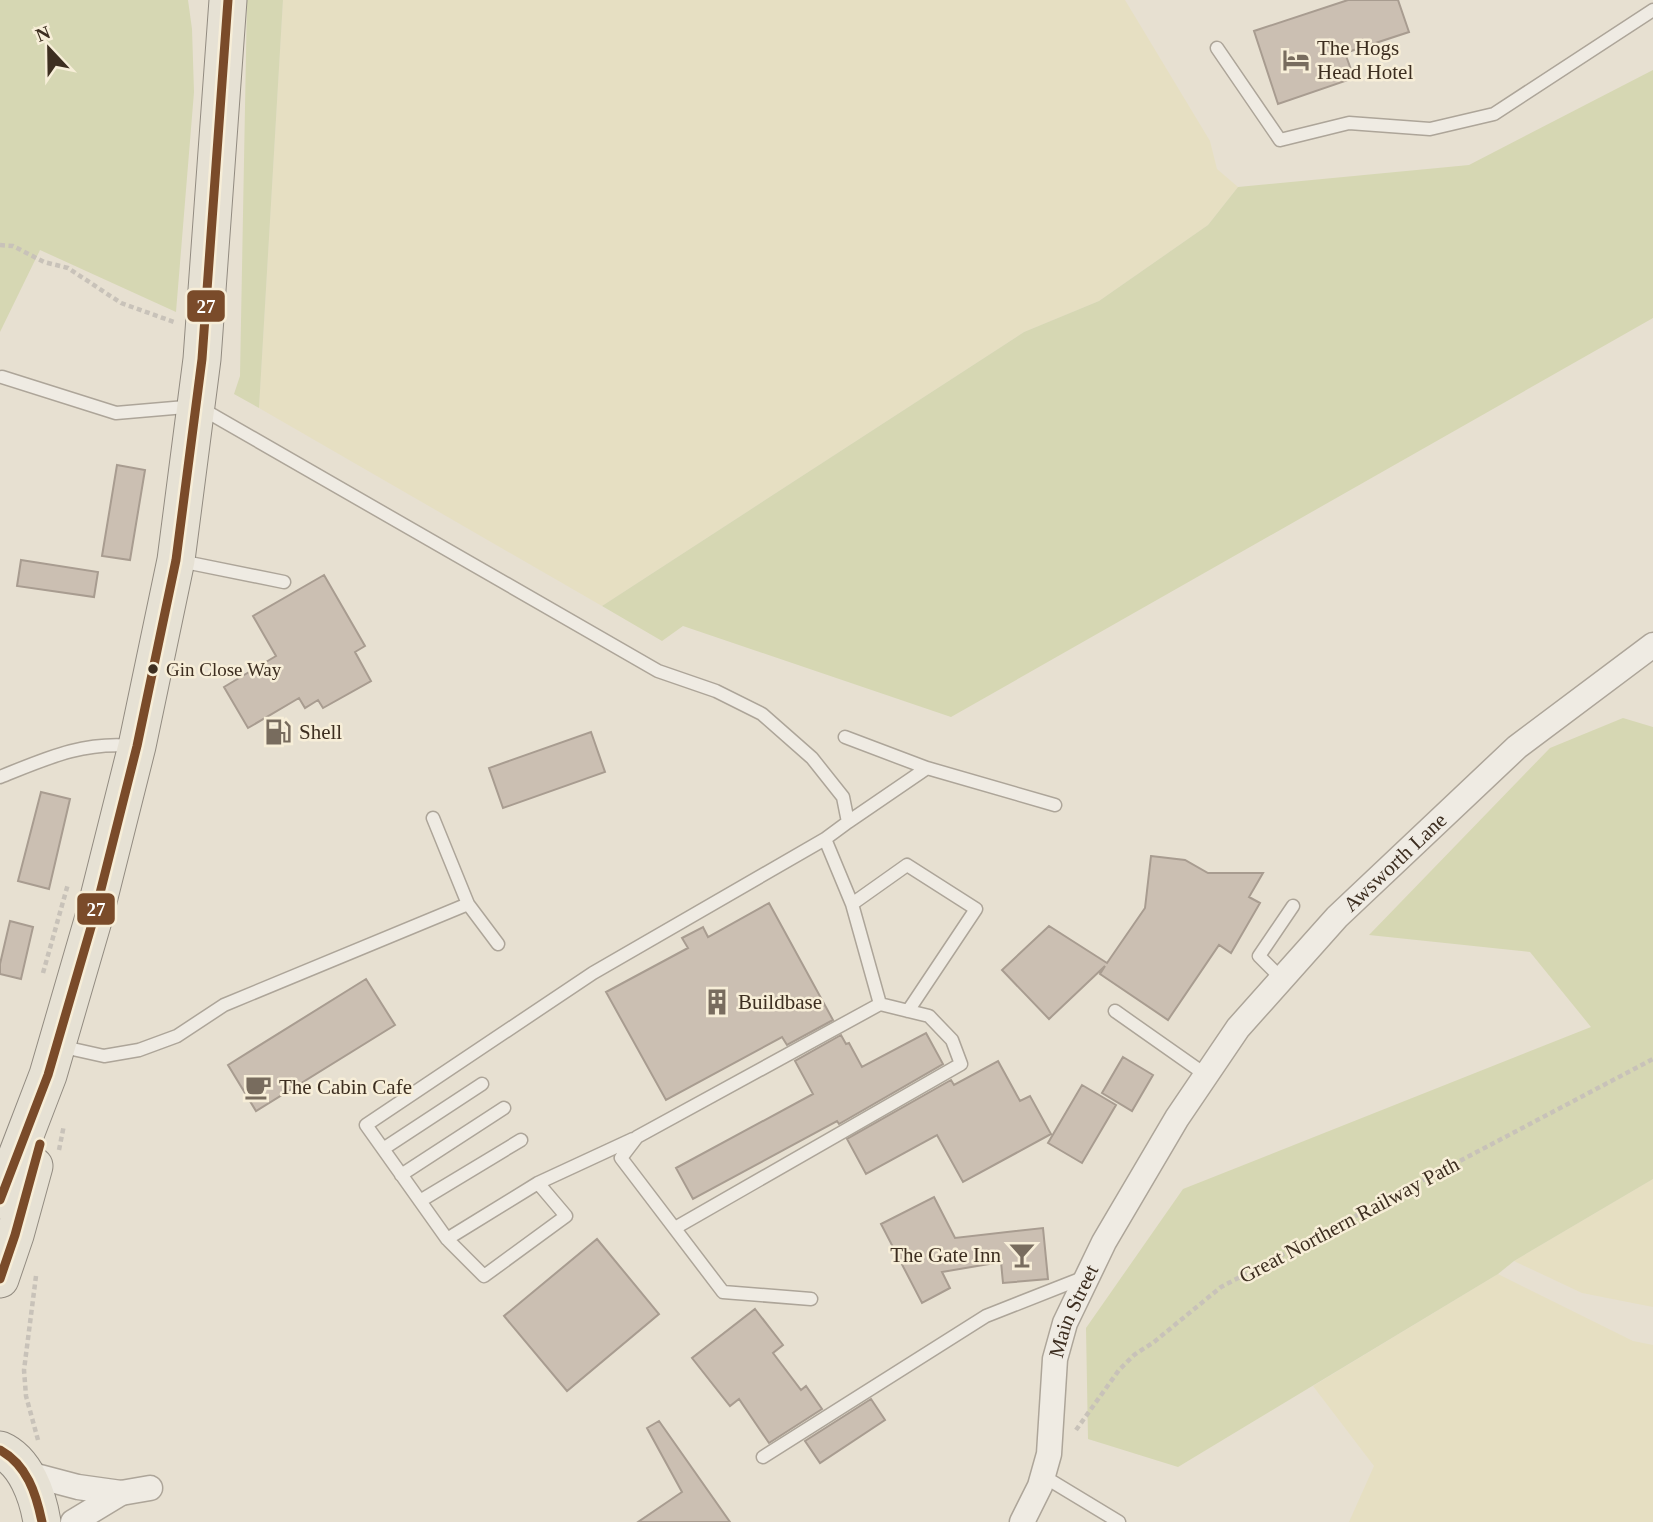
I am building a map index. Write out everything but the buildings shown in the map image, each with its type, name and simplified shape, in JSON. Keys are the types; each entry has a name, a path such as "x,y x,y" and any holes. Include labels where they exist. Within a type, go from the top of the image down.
{"main road":[{"path":"209,0 222,89"},
{"path":"0,1200 52,1060 94,917 137,746 176,560 204,333 228,0"},
{"path":"0,1279 41,1141 52,1060"},
{"path":"16,1453 33,1488 42,1522"}],"street":[{"name":"Awsworth Lane","path":"1177,1118 1238,1028 1337,917 1517,747 1653,645"},
{"name":"Main Street","path":"1022,1522 1043,1476 1049,1454 1055,1359 1065,1323 1104,1242 1177,1118"},
{"path":"16,1453 78,1487 121,1493 150,1488"},
{"path":"73,1522 121,1493"}],"lane":[{"path":"1217,47 1280,140 1349,123 1430,129 1494,114 1653,10"},
{"path":"2,377 116,413 197,406 658,671 716,691 762,714 812,758 843,797 848,822"},
{"path":"176,560 284,582"},
{"path":"845,737 927,768 1055,805"},
{"path":"0,777 63,751 112,744 137,746"},
{"path":"538,1183 566,1216 484,1276 447,1239 366,1125 593,973 825,839 927,768"},
{"path":"433,818 468,904 498,944"},
{"path":"825,839 852,904 880,1004"},
{"path":"852,904 907,865 975,909 908,1011"},
{"path":"52,1060 139,1050 177,1036 224,1005 468,904"},
{"path":"1282,979 1259,956 1293,906"},
{"path":"447,1239 538,1183 637,1137 880,1004 929,1016 952,1040 961,1064 675,1228"},
{"path":"1115,1011 1206,1075"},
{"path":"383,1149 482,1084"},
{"path":"401,1175 504,1108"},
{"path":"637,1137 621,1158 723,1292 811,1299"},
{"path":"420,1201 521,1140"},
{"path":"763,1457 986,1316 1088,1276"},
{"path":"1043,1476 1119,1522"}],"path":[{"path":"0,246 13,246 44,262 68,268 121,303 204,333"},
{"path":"43,974 71,874"},
{"path":"45,963 83,951"},
{"name":"Great Northern Railway Path","path":"1081,1425 1119,1370 1134,1355 1221,1287 1653,1059"},
{"path":"57,1160 65,1121"},
{"path":"16,1453 38,1441 26,1396 24,1370 36,1273"}],"shaded area":[{"path":"283,0 1125,0 1210,141 1217,169 1238,187 1208,225 1099,301 1024,332 602,606 259,408"},
{"path":"1653,1179 1653,1307 1582,1293 1514,1261"},
{"path":"1498,1274 1633,1341 1653,1345 1653,1522 1349,1522 1374,1466 1313,1386"}],"green space":[{"path":"0,0 188,0 192,29 194,92 176,312 40,250 0,332"},
{"path":"247,0 283,0 259,408 234,394 240,376"},
{"path":"1653,70 1653,318 951,717 683,626 662,641 602,606 1024,332 1099,301 1208,225 1238,187 1469,165"},
{"path":"1623,718 1653,727 1653,1179 1178,1467 1088,1439 1086,1328 1183,1189 1591,1027 1530,952 1369,935 1550,748"}],"transit line":[{"name":"27","path":"0,1200 48,1075 94,917 137,746 176,560 202,359 228,0"},
{"name":"27","path":"0,1279 40,1144"},
{"name":"27","path":"0,1450 24,1472 37,1501 42,1522"}],"place":[{"name":"The Hogs Head Hotel","path":"1296,60"},
{"name":"Gin Close Way","path":"153,669"},
{"name":"Shell","path":"278,732"},
{"name":"Buildbase","path":"717,1002"},
{"name":"The Cabin Cafe","path":"258,1087"},
{"name":"The Gate Inn","path":"1022,1255"}]}
